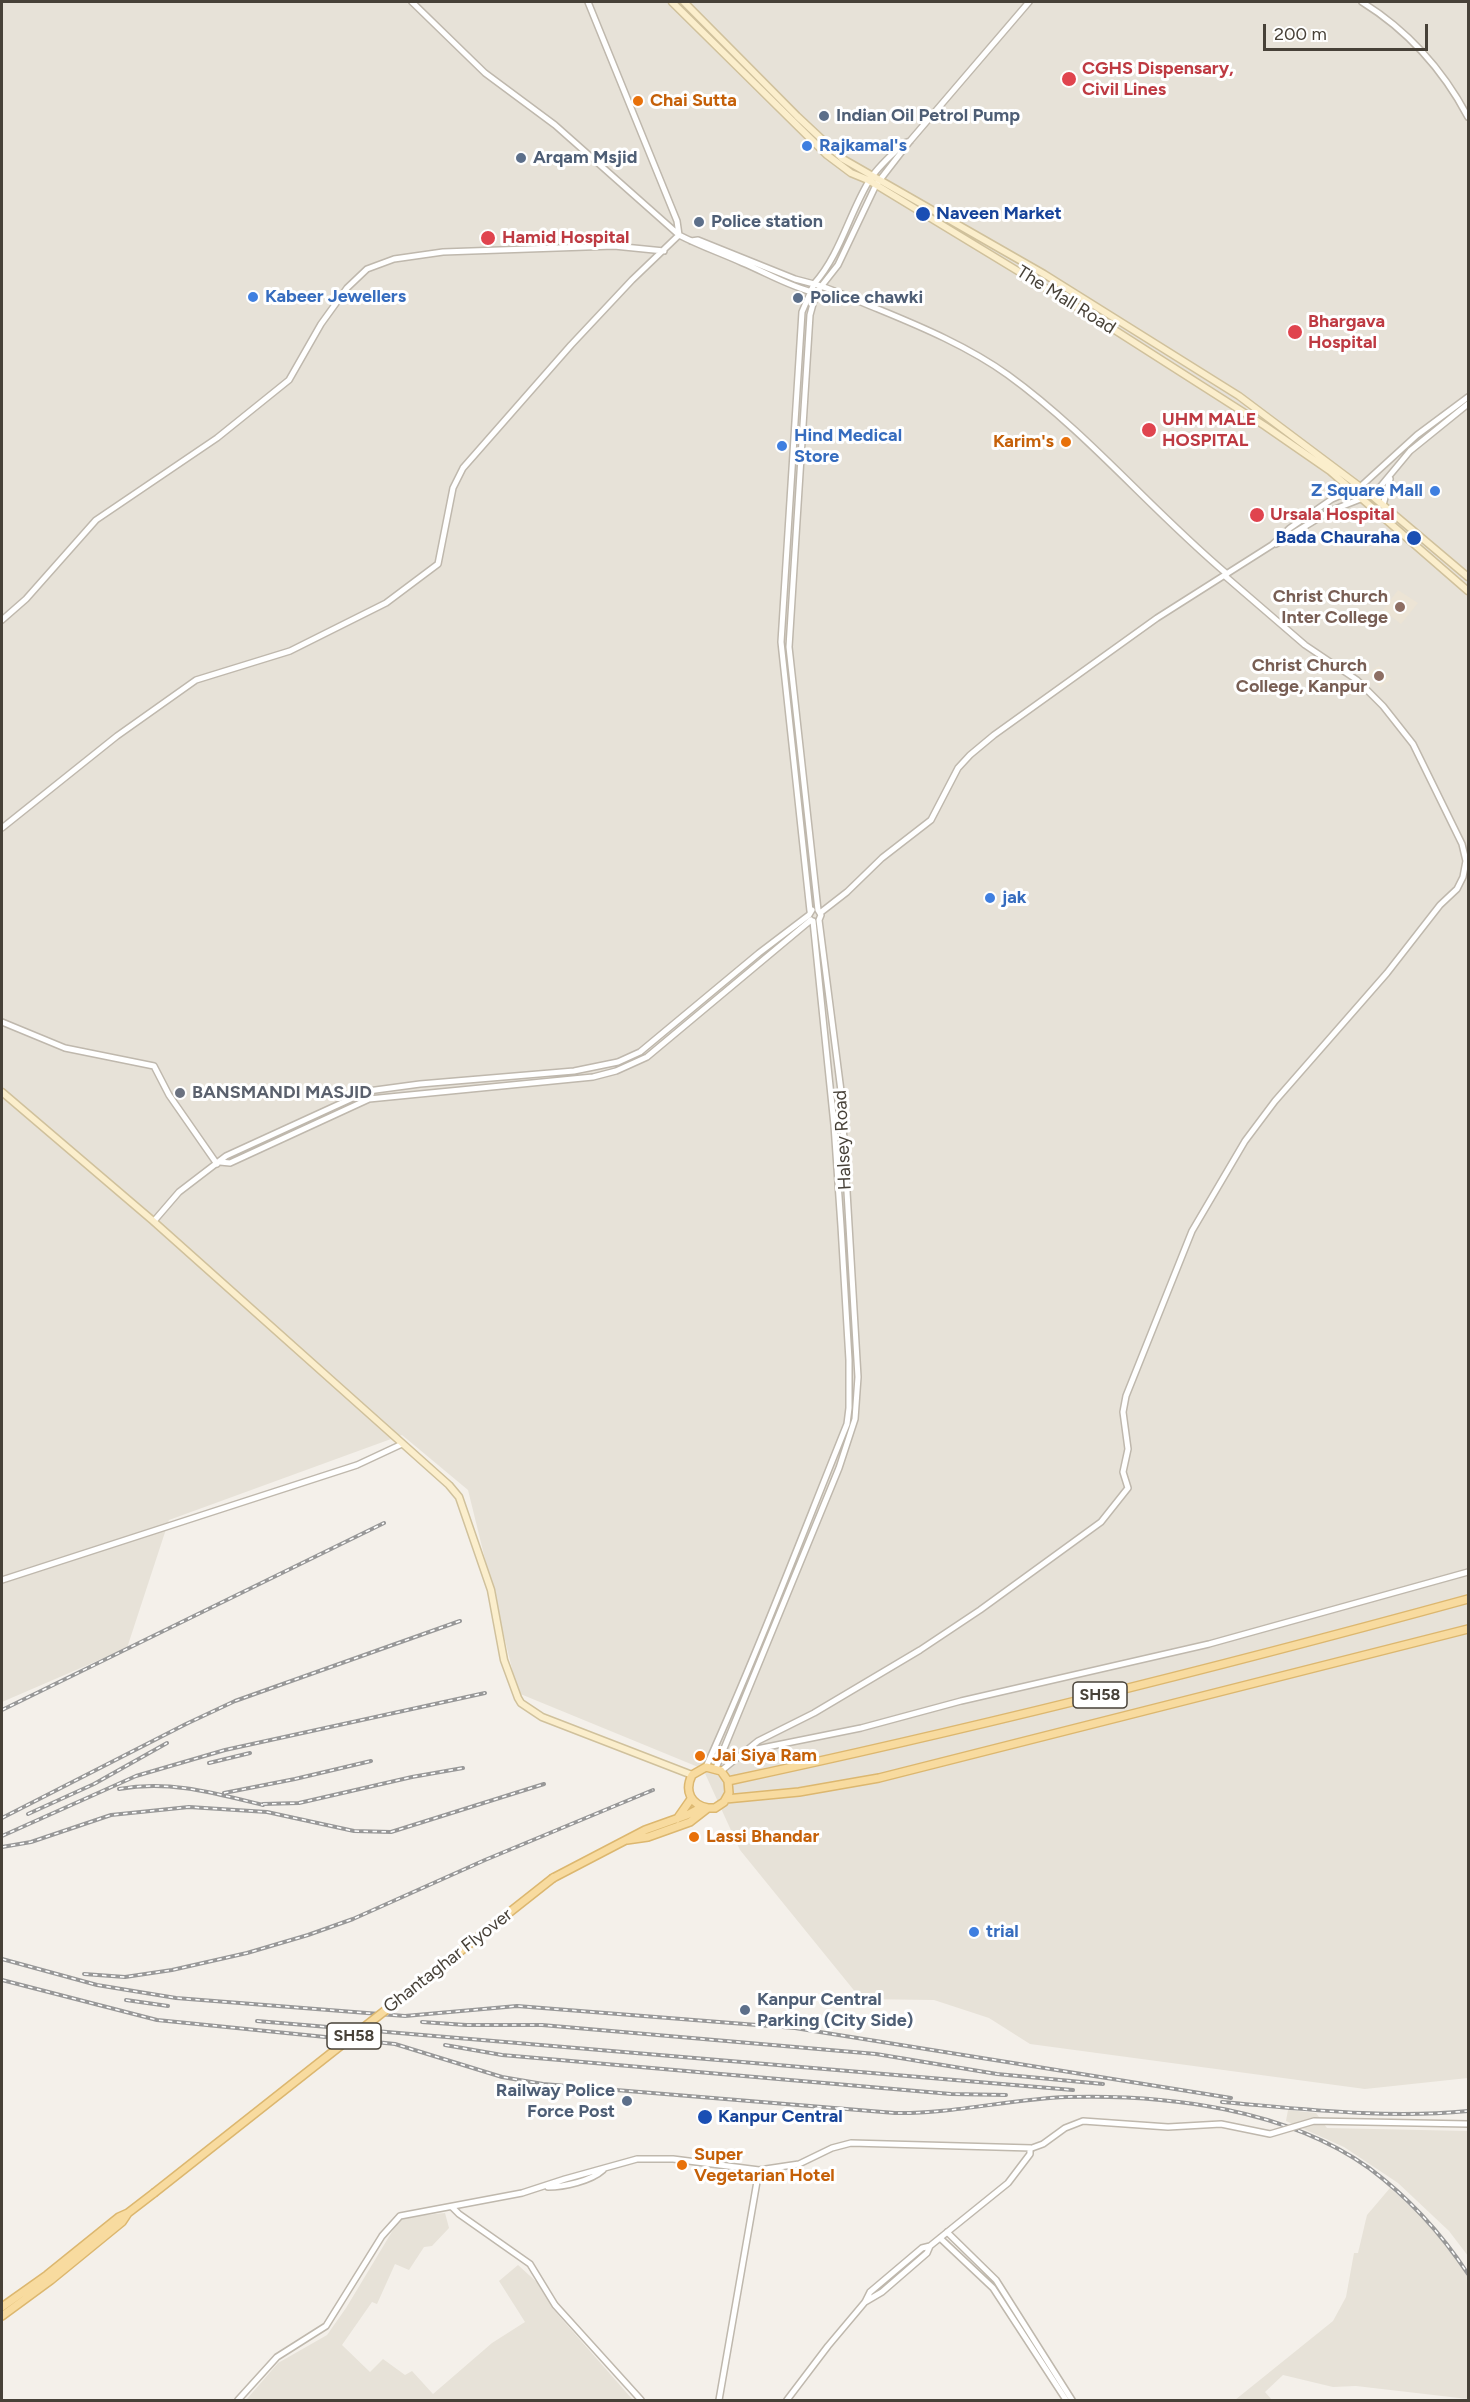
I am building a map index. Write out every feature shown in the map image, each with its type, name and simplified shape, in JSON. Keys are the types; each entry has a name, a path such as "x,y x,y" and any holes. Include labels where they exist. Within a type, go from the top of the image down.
{"main road":[{"name":"The Mall Road","path":"672,2 792,122 827,155 851,173 876,185 1110,327 1266,426 1330,471 1468,591"},
{"name":"The Mall Road","path":"684,2 843,159 1044,274 1239,396 1370,494 1468,577"},
{"path":"690,19 695,13"},
{"path":"792,122 797,116"},
{"path":"2,1092 154,1221 449,1485 459,1497 490,1590 504,1660 521,1703 542,1717 692,1775"},
{"name":"SH58","path":"728,1780 990,1723 1468,1599"},
{"name":"SH58","path":"627,1840 645,1830 705,1808 721,1805 726,1799 799,1792 879,1778 1468,1629"},
{"path":"705,1808 691,1799 688,1787 692,1775 706,1767 718,1769 728,1780 729,1793 726,1799"},
{"path":"677,1819 691,1799"},
{"name":"SH58","path":"627,1840 648,1837 690,1821 705,1808"},
{"name":"Ghantaghar Flyover","path":"128,2213 553,1878 627,1840"},
{"name":"SH58","path":"2,2307 119,2217 128,2213"},
{"name":"SH58","path":"2,2316 51,2280 122,2222 128,2213"}],"street":[{"path":"412,2 485,73 555,125 679,235 816,293"},
{"path":"588,2 677,221 679,235"},
{"path":"706,1767 755,1653 847,1424 849,1408 849,1353 836,1143 781,642 802,312 809,291 838,265 876,185 910,141 1029,2"},
{"path":"1362,2 1388,18 1407,36 1449,84 1468,117"},
{"path":"819,911 789,647 810,315 817,285 869,181 904,143 910,141"},
{"path":"2,828 117,736 196,680 290,651 386,603 438,564 453,488 463,468 571,345 632,280 679,235"},
{"path":"691,241 698,240 917,325 992,364 1055,413 1226,575 1305,645 1357,680 1383,706 1413,744 1449,815 1465,855 1463,877 1457,889 1440,906 1388,973 1275,1101 1245,1141 1192,1231 1126,1396 1123,1412 1128,1449 1124,1472 1128,1488 1104,1520 920,1650 742,1752 718,1769"},
{"path":"2,620 26,598 96,520 217,438 289,380 321,324 347,288 367,269 394,260 438,253 614,246 664,251"},
{"path":"219,1163 230,1163 342,1110 377,1097 570,1080 616,1071 647,1057 819,911 847,892 882,858 931,820 951,781 970,755 1147,625 1272,545 1290,528 1315,511 1352,489 1360,487 1417,435 1468,397"},
{"path":"1272,545 1282,542 1341,506 1370,494 1384,483 1425,437 1468,404"},
{"path":"1383,505 1393,472"},
{"path":"154,1221 179,1192 226,1156 368,1091 574,1071 618,1062 640,1052 745,965 819,911"},
{"name":"Halsey Road","path":"718,1769 839,1468 853,1429 857,1410 857,1353 841,1092 828,991 813,917"},
{"path":"745,965 750,971"},
{"path":"819,992 828,991"},
{"path":"705,998 710,1004"},
{"path":"2,1022 65,1048 154,1066 169,1095 219,1163"},
{"path":"489,1078 490,1086"},
{"path":"469,1080 470,1088"},
{"path":"831,1093 841,1092"},
{"path":"338,1103 342,1110"},
{"path":"845,1299 853,1298"},
{"path":"849,1353 857,1353"},
{"path":"849,1408 857,1410"},
{"path":"2,1580 357,1465 402,1444"},
{"path":"830,1465 839,1468"},
{"path":"742,1752 861,1728 961,1701 1209,1644 1468,1572"},
{"path":"765,1628 772,1630"},
{"path":"755,1653 762,1656"},
{"path":"238,2400 277,2357 326,2326 393,2222 400,2216 546,2187 565,2178 645,2158 673,2159 759,2170 800,2164 832,2148 851,2144 1031,2148 1043,2144 1065,2128 1083,2121 1168,2127 1221,2124 1270,2134 1314,2121 1468,2124"},
{"path":"787,2400 865,2302 882,2292 927,2253 940,2238 1008,2183 1030,2154 1031,2148"},
{"path":"719,2400 759,2170"},
{"path":"452,2207 530,2264 555,2305 641,2400"},
{"path":"947,2232 996,2280 1072,2400"},
{"path":"940,2238 993,2288 1066,2400"}],"shaded area":[{"path":"2,2 1468,2 1468,2078 1365,2089 1030,2044 989,2018 934,2000 861,1999 740,1850 703,1769 518,1693 468,1490 402,1435 169,1520 127,1648 2,1702"},
{"name":"Christ Church Inter College","path":"1398,590 1418,603 1401,624 1383,610"},
{"name":"Christ Church College, Kanpur","path":"1379,666 1391,679 1380,687 1368,673"},
{"path":"1288,2110 1316,2113 1327,2128 1468,2131 1468,2256 1449,2231 1398,2183 1344,2147 1286,2121"},
{"path":"1390,2188 1447,2242 1468,2272 1468,2399 1356,2386 1333,2387 1283,2375 1265,2392 1272,2400 1235,2400 1333,2321 1346,2297 1354,2253 1358,2253 1367,2215"},
{"path":"445,2213 449,2228 432,2246 424,2247 409,2270 395,2264 377,2304 372,2302 342,2345 370,2372 383,2359 405,2375 412,2371 433,2394 492,2343 525,2322 499,2281 518,2265 540,2285 553,2309 633,2400 246,2400 278,2363 327,2335 399,2220 406,2217"}],"railway":[{"path":"2,1710 384,1523"},
{"path":"2,1818 235,1701 460,1621"},
{"path":"2,1836 136,1776 225,1750 485,1693"},
{"path":"28,1814 94,1784 167,1743"},
{"path":"209,1763 250,1753"},
{"path":"224,1793 371,1761"},
{"path":"263,1804 299,1803 412,1777 463,1768"},
{"path":"2,1847 31,1842 111,1815 189,1807 267,1812 354,1831 391,1832 544,1784"},
{"path":"119,1789 174,1787 209,1792 263,1805"},
{"path":"84,1974 125,1977 172,1970 247,1953 308,1935 353,1919 485,1860 653,1790"},
{"path":"2,1959 97,1985 176,1998 405,2016 517,2006 795,2028 1231,2098"},
{"path":"2,1980 157,2020 395,2044 502,2077 543,2084 895,2113 917,2113 1067,2097 1145,2099 1224,2109 1301,2132 1336,2148 1369,2168 1423,2216 1468,2274"},
{"path":"126,2000 168,2006"},
{"path":"257,2021 1073,2090"},
{"path":"422,2022 466,2025 542,2025 876,2054 997,2074 1103,2084"},
{"path":"445,2045 502,2055 951,2094 1006,2095"},
{"path":"1222,2102 1376,2114 1468,2111"}],"place":[{"name":"CGHS Dispensary, Civil Lines","path":"1069,79"},
{"name":"Chai Sutta","path":"638,101"},
{"name":"Indian Oil Petrol Pump","path":"824,116"},
{"name":"Rajkamal's","path":"807,146"},
{"name":"Arqam Msjid","path":"521,158"},
{"name":"Naveen Market","path":"923,214"},
{"name":"Police station","path":"699,222"},
{"name":"Hamid Hospital","path":"488,238"},
{"name":"Kabeer Jewellers","path":"253,297"},
{"name":"Police chawki","path":"798,298"},
{"name":"Bhargava Hospital","path":"1295,332"},
{"name":"UHM MALE HOSPITAL","path":"1149,430"},
{"name":"Karim's","path":"1066,442"},
{"name":"Hind Medical Store","path":"782,446"},
{"name":"Z Square Mall","path":"1435,491"},
{"name":"Ursala Hospital","path":"1257,515"},
{"name":"Bada Chauraha","path":"1414,538"},
{"name":"Christ Church Inter College","path":"1400,607"},
{"name":"Christ Church College, Kanpur","path":"1379,676"},
{"name":"jak","path":"990,898"},
{"name":"BANSMANDI MASJID","path":"180,1093"},
{"name":"Jai Siya Ram","path":"700,1756"},
{"name":"Lassi Bhandar","path":"694,1837"},
{"name":"trial","path":"974,1932"},
{"name":"Kanpur Central Parking (City Side)","path":"745,2010"},
{"name":"Railway Police Force Post","path":"627,2101"},
{"name":"Kanpur Central","path":"705,2117"},
{"name":"Super Vegetarian Hotel","path":"682,2165"}]}
